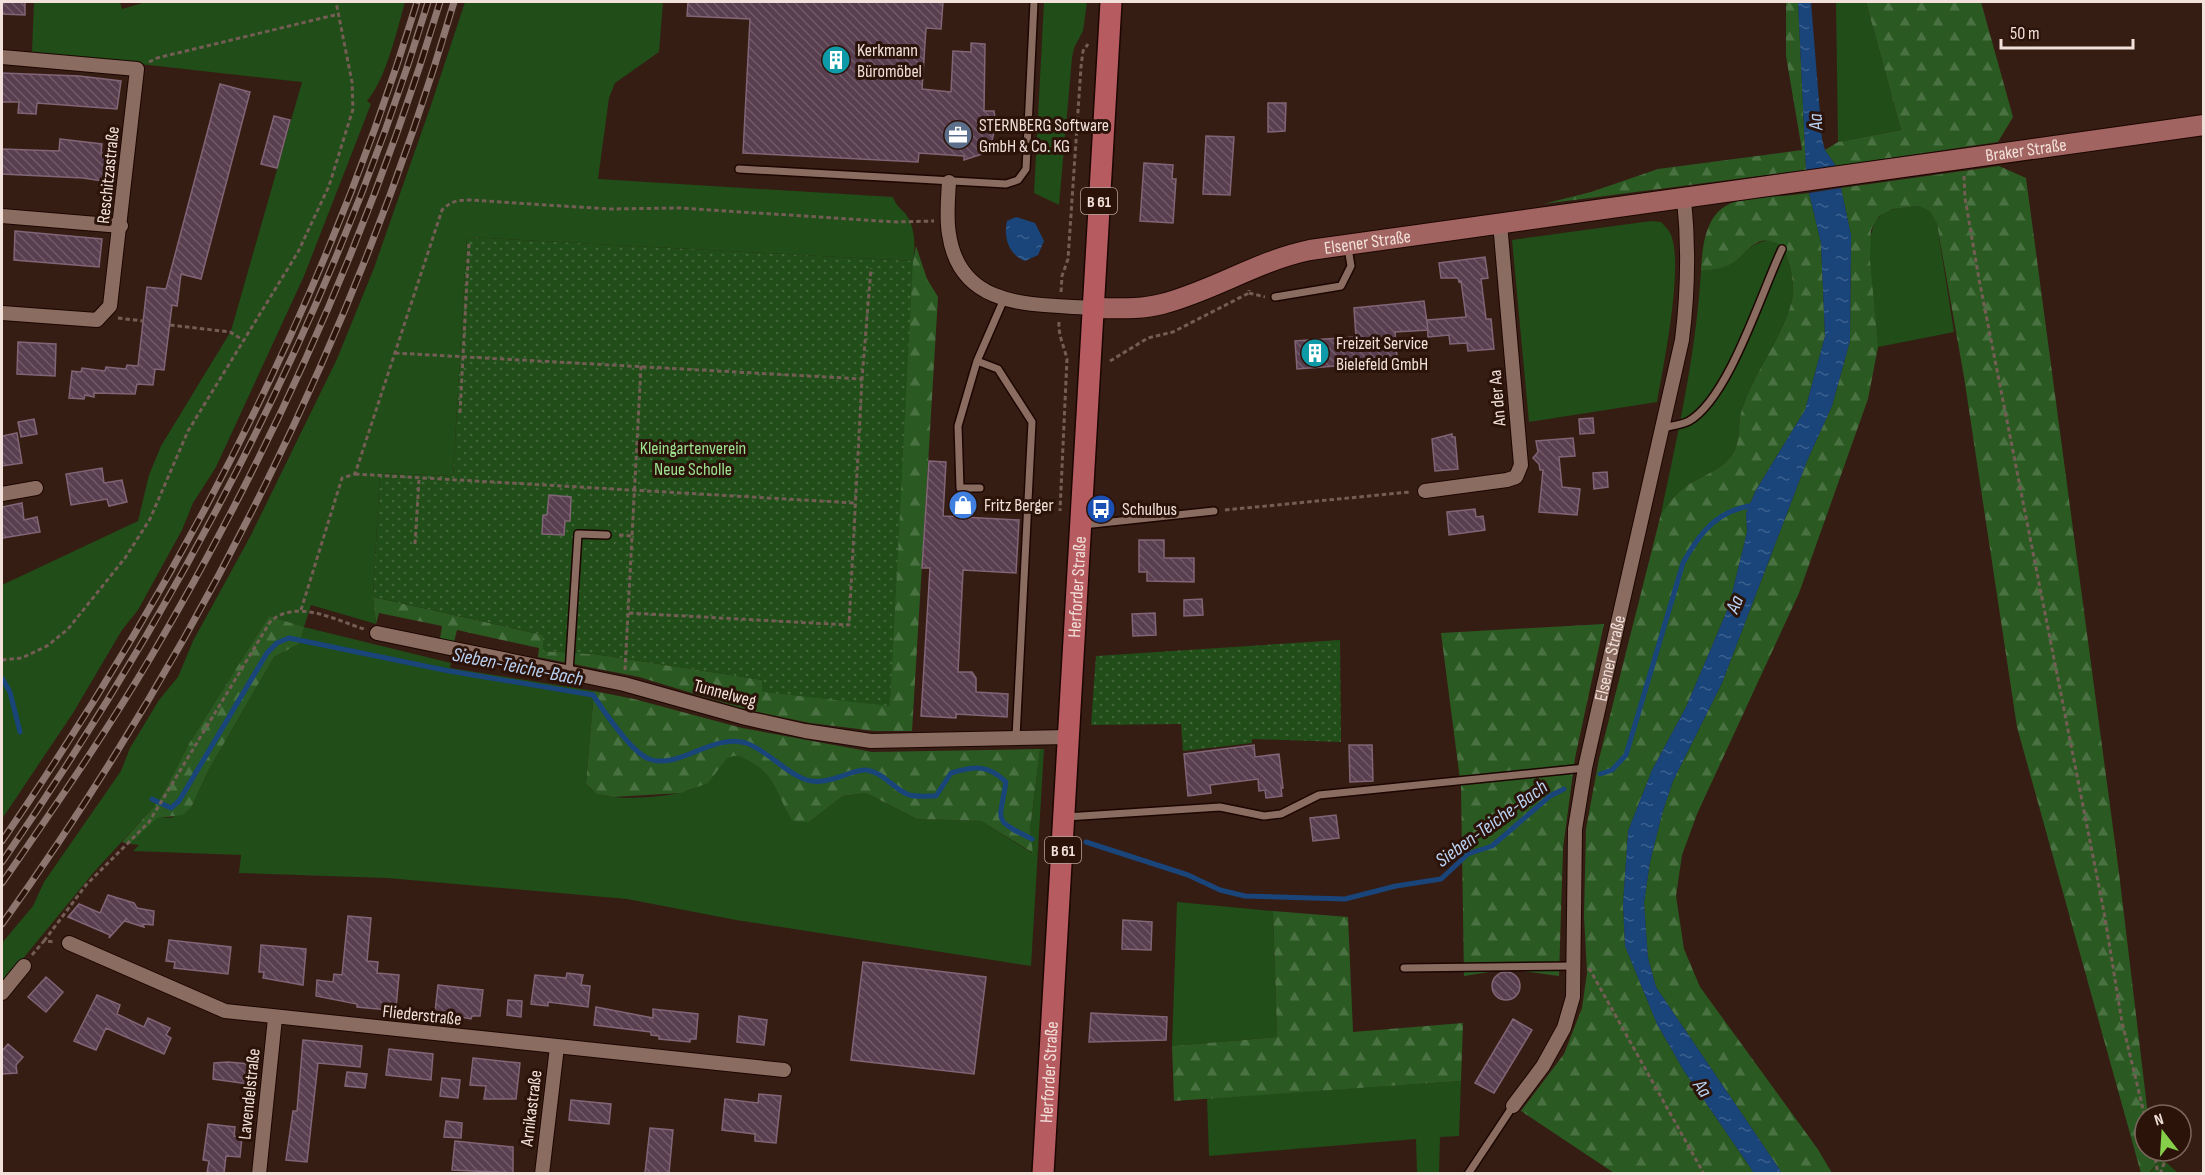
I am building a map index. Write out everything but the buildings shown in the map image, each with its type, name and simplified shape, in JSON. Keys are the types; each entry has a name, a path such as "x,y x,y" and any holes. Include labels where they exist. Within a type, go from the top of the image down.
{"main road":[{"name":"Herforder Straße","path":"1043,1173 1111,2"},
{"name":"Braker Straße","path":"1797,183 2204,125"},
{"name":"Elsener Straße","path":"1093,308 1131,309 1162,304 1285,255 1797,183"}],"street":[{"path":"2,57 137,69"},
{"name":"Reschitzastraße","path":"105,314 110,306 121,226 137,69"},
{"path":"949,182 948,221 954,256 965,276 984,292 1004,299 1093,308"},
{"name":"Elsener Straße","path":"1513,1106 1543,1066 1564,1028 1573,997 1575,829 1585,768 1682,340 1688,290 1689,247 1684,199"},
{"path":"2,216 121,226"},
{"name":"An der Aa","path":"1425,491 1507,480 1516,477 1521,465 1500,224"},
{"path":"2,313 97,320 105,314"},
{"path":"2,494 36,488"},
{"name":"Tunnelweg","path":"377,633 409,635 496,654 568,673 624,684 746,718 805,731 860,739 1069,736"},
{"name":"Fliederstraße","path":"69,943 225,1011 784,1070"},
{"path":"2,993 24,966"},
{"name":"Lavendelstraße","path":"259,1173 275,1018"},
{"name":"Arnikastraße","path":"542,1173 557,1047"}],"lane":[{"path":"739,169 949,182 1006,184 1018,180 1026,169 1034,2"},
{"path":"1275,297 1341,286 1351,266 1347,245"},
{"path":"1662,428 1688,422 1706,407 1733,364 1782,249"},
{"path":"980,488 960,488 958,426 977,361 1004,299"},
{"path":"977,361 998,369 1032,422 1016,737"},
{"path":"1080,525 1214,511"},
{"path":"568,673 578,534 607,535"},
{"path":"1065,818 1220,807 1264,816 1281,814 1319,795 1585,768"},
{"path":"1404,968 1574,966"},
{"path":"1468,1173 1513,1106"}],"path":[{"path":"2,660 22,658 47,646 68,629 125,558 150,519 188,431 298,252 329,186 348,132 353,110 352,82 336,2"},
{"path":"137,69 157,58 339,14"},
{"path":"1092,39 1083,51 1068,259 1062,276 1058,334 1067,359 1107,363 1148,338 1173,332 1249,293 1246,270"},
{"path":"1963,158 1965,198 1979,279 2104,912 2122,1022 2142,1103"},
{"path":"355,474 442,210 457,200 609,209 680,208 896,222 948,221"},
{"path":"459,413 469,243"},
{"path":"629,613 849,625 862,379 871,268"},
{"path":"105,314 143,321"},
{"path":"170,324 230,332 243,340"},
{"path":"395,353 862,379"},
{"path":"624,684 641,366"},
{"path":"301,610 342,478 355,474 855,503"},
{"path":"415,544 419,479"},
{"path":"1214,511 1425,491"},
{"path":"24,966 86,885 149,822 166,796 194,743 270,622 278,615 301,610 377,633"},
{"path":"44,940 69,943"},
{"path":"1575,942 1704,1173"}],"green space":[{"path":"34,2 120,2 122,9 146,2 405,2 385,67 374,92 367,101 371,104 304,276 216,467 193,503 182,530 138,610 122,630 73,713 2,819 2,585 138,521 149,475 161,446 231,331 302,82 32,52"},
{"path":"465,2 663,2 659,52 615,83 609,98 598,179 893,197 908,217 912,229 913,261 467,237 453,476 380,473 373,597 376,624 311,605 304,627 451,663 450,668 594,691 586,784 605,796 631,798 663,796 689,790 700,784 726,758 738,756 752,761 773,779 788,813 809,822 843,796 866,793 917,819 981,821 1032,853 1030,830 1040,749 1044,749 1031,966 736,920 627,899 387,878 239,873 241,855 133,851 139,845 130,844 157,817 171,818 192,806 208,771 274,657 299,644 303,627 269,616 190,742 159,801 94,872 2,984 2,943 33,906 44,882 121,771 130,748 159,700 178,677 193,641 251,535 337,359 374,268"},
{"path":"1044,2 1087,2 1083,31 1074,48 1072,58 1059,205 1034,193"},
{"path":"1786,2 1798,2 1806,170 1543,204 1591,192 1658,169 1802,150 1786,56"},
{"path":"1836,2 1866,2 1901,130 1838,142"},
{"path":"1866,2 1981,2 2013,117 1998,142 1836,166 1825,150 1838,142 1901,130"},
{"path":"1999,166 2026,178 2119,873 2147,1103 2133,1103 2133,1144 2017,727 1964,377 1937,224 1930,211 1919,206 1893,209 1879,216 1871,230 1870,260 1878,347 1868,399 1799,593 1697,814 1682,855 1676,896 1684,949 1700,987 1817,1148 1832,1173 1782,1173 1656,987 1648,958 1644,903 1650,862 1662,814 1673,781 1722,683 1807,461 1832,406 1850,341 1851,235 1841,188"},
{"path":"1809,193 1821,243 1825,336 1805,410 1756,490 1746,513 1747,532 1729,606 1686,707 1652,770 1628,831 1623,904 1625,946 1657,1024 1684,1071 1754,1173 1614,1173 1521,1111 1564,1054 1582,1008 1587,973 1584,916 1586,829 1599,759 1661,514 1685,487 1719,468 1733,454 1736,448 1740,416 1747,395 1782,327 1792,300 1790,265 1783,246 1774,242 1761,241 1730,264 1718,269 1701,271 1704,243 1710,224 1720,211 1732,203 1747,199"},
{"path":"1919,206 1930,210 1937,224 1954,332 1878,347 1869,260 1873,227 1879,217 1887,211"},
{"path":"1651,221 1661,222 1670,233 1674,247 1675,266 1668,341 1657,402 1529,422 1512,240"},
{"name":"Kleingartenverein Neue Scholle","path":"467,237 913,261 890,706 762,692 762,680 594,654 543,651 543,635 373,597 380,473 453,476"},
{"path":"1772,240 1783,246 1788,259 1792,280 1792,300 1782,327 1747,395 1740,416 1736,448 1723,464 1681,491 1661,514 1691,363 1701,271 1727,266 1757,243"},
{"path":"916,246 927,279 938,297 912,731 875,731 810,723 748,710 639,677 538,657 539,648 457,630 454,642 440,639 442,626 379,613 376,624 373,597 543,635 544,651 594,654 763,680 762,692 913,261"},
{"path":"269,616 304,627 299,644 274,657 208,771 192,806 183,815 157,818 130,844 122,842 159,801 190,742"},
{"path":"1604,624 1575,758 1563,848 1559,976 1508,969 1464,976 1461,787 1441,633"},
{"path":"1340,640 1341,742 1252,739 1252,743 1183,751 1181,724 1091,725 1096,656"},
{"path":"594,691 634,699 742,728 872,752 1040,749 1030,830 1033,853 981,821 917,819 866,793 843,796 809,822 793,821 767,775 753,763 737,756 727,758 708,783 681,793 613,797 597,794 586,784"},
{"path":"1177,902 1273,911 1277,1037 1172,1046"},
{"path":"1273,911 1348,917 1353,1032 1463,1023 1461,1081 1174,1101 1172,1046 1277,1037"},
{"path":"1461,1081 1459,1136 1440,1137 1439,1173 1417,1173 1416,1139 1209,1156 1207,1098"},
{"path":"2138,1163 2157,1163 2149,1173 2141,1173"},
{"path":"2157,1163 2167,1163 2178,1173 2149,1174"}],"water":[{"name":"Aa","path":"1798,2 1811,2 1822,139 1825,150 1836,166 1806,170"},
{"name":"Aa","path":"1841,188 1851,235 1850,341 1832,406 1807,461 1722,683 1673,781 1650,862 1644,903 1648,958 1656,987 1782,1173 1754,1173 1684,1071 1657,1024 1625,946 1623,904 1628,831 1652,770 1686,707 1729,606 1747,532 1746,513 1756,490 1805,410 1825,336 1821,243 1809,193"},
{"path":"1016,217 1035,223 1044,241 1038,255 1025,261 1019,258 1008,245 1007,221"}],"waterway":[{"name":"Sieben-Teiche-Bach","path":"1600,774 1612,770 1626,755 1683,563 1689,552 1704,532 1721,517 1731,511 1756,505"},
{"name":"Sieben-Teiche-Bach","path":"152,799 171,808 179,801 267,653 277,643 289,638 449,671 593,695 626,740 634,749 649,759 672,760 733,741 754,746 804,779 829,780 866,770 878,774 909,795 919,796 936,796 951,773 974,768 987,769 1006,782 1001,812 1004,823 1032,839"},
{"name":"Sieben-Teiche-Bach","path":"2,678 10,692 20,732"},
{"name":"Sieben-Teiche-Bach","path":"1086,842 1188,875 1220,890 1245,896 1345,899 1396,886 1441,879 1468,854 1492,846 1550,796 1564,789"}],"railway":[{"path":"2,841 129,644 242,437 339,223 380,113 417,2"},
{"path":"2,862 69,762 132,660 192,555 248,448 300,340 347,229 390,117 428,2"},
{"path":"2,883 79,770 152,655 196,577 278,418 316,337 383,171 440,2"},
{"path":"2,924 75,818 143,709 207,597 267,482 321,365 371,245 415,124 454,2"}],"place":[{"name":"Kerkmann Büromöbel","path":"836,60"},
{"name":"STERNBERG Software GmbH & Co. KG","path":"958,135"},
{"name":"Freizeit Service Bielefeld GmbH","path":"1315,353"},
{"name":"Fritz Berger","path":"963,505"},
{"name":"Schulbus","path":"1101,509"}]}
